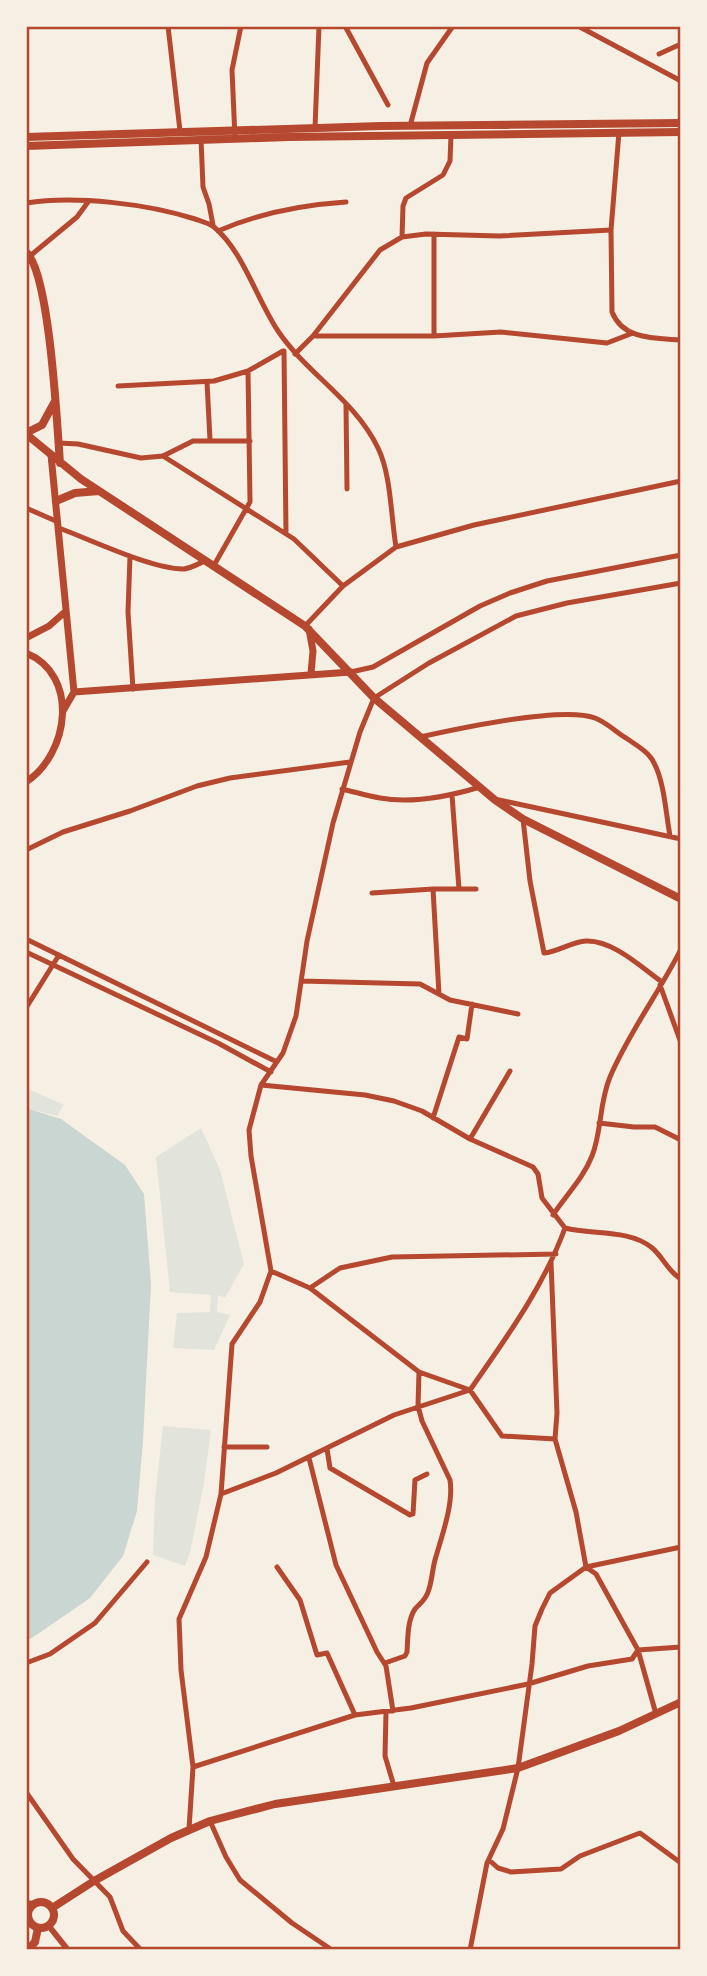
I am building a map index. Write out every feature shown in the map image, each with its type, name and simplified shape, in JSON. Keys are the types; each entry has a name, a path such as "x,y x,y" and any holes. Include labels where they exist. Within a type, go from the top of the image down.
{"main road":[{"path":"26,137 180,131 234,134 315,132 410,126 681,123"},
{"path":"315,132 451,135 681,132"},
{"path":"26,146 201,139 234,134"},
{"path":"28,254 36,269 47,323 60,463"},
{"path":"55,400 41,425 26,433 60,463 307,627 374,698 495,800 523,819 681,899"},
{"path":"26,782 44,765 54,749 63,711 75,692 51,455"},
{"path":"57,501 75,493 99,491"},
{"path":"26,638 49,626 66,611"},
{"path":"307,627 313,651 311,673"},
{"path":"26,653 54,676 63,711"},
{"path":"75,692 351,672"},
{"path":"52,1908 94,1881 189,1829 210,1821 275,1804 518,1768 581,1746 681,1702"},
{"path":"41,1902 52,1908 54,1917 48,1925 38,1928 30,1923 27,1915 30,1903 41,1902"},
{"path":"28,1950 35,1942 38,1928"}],"street":[{"path":"168,26 180,131"},
{"path":"234,134 232,70 241,26"},
{"path":"315,132 319,26"},
{"path":"345,26 388,105"},
{"path":"410,126 427,64 453,26"},
{"path":"578,26 681,81"},
{"path":"659,54 681,44"},
{"path":"619,132 611,230 612,312 617,324 624,330 649,337 681,340"},
{"path":"402,237 402,206 405,198 443,176 450,162 451,135"},
{"path":"201,139 203,187 215,228 233,249 277,330 290,348 362,420 378,449 384,465 396,547"},
{"path":"28,254 77,217 88,202"},
{"path":"26,203 88,202 156,209 215,228 290,207 346,202"},
{"path":"295,354 313,336 380,250 402,237 434,234 499,236 611,230"},
{"path":"434,234 435,336"},
{"path":"313,336 435,336 501,331 607,343 633,333"},
{"path":"118,386 207,382 248,371 290,348"},
{"path":"284,351 286,534"},
{"path":"213,567 247,509 250,495 248,371"},
{"path":"207,382 211,440"},
{"path":"346,404 347,489"},
{"path":"58,443 78,444 141,458 163,456 193,441 250,441"},
{"path":"163,456 286,534 343,586"},
{"path":"307,627 343,586 396,547 474,525 681,481"},
{"path":"26,508 130,556 185,569 205,561"},
{"path":"351,672 373,667 480,606 510,593 547,581 681,555"},
{"path":"130,556 128,612 132,689"},
{"path":"189,1829 193,1767 181,1670 179,1619 206,1557 221,1494 232,1343 260,1302 271,1271 251,1157 249,1130 261,1085 289,1039 296,1016 307,940 342,789 374,698 429,663 516,616 567,603 681,583"},
{"path":"420,737 460,728 550,716 579,715 595,718 653,759 658,770 670,836"},
{"path":"26,850 63,832 197,786 230,778 350,762"},
{"path":"342,789 383,799 452,795 480,787"},
{"path":"452,795 459,889"},
{"path":"495,800 681,839"},
{"path":"523,819 530,881 543,952 547,954 583,941 598,942 615,950 661,983 681,1043"},
{"path":"433,889 439,994"},
{"path":"372,893 476,889"},
{"path":"26,939 277,1062"},
{"path":"553,1215 577,1184 591,1158 610,1078 681,950"},
{"path":"26,952 218,1043 271,1072"},
{"path":"26,1008 59,955"},
{"path":"301,981 420,984 450,1000 518,1014"},
{"path":"433,1118 459,1037 467,1039 472,1004"},
{"path":"470,1139 509,1071"},
{"path":"261,1085 365,1095 422,1111 470,1139 533,1167 538,1174 542,1198 565,1228 610,1233 648,1244 658,1252 673,1275 681,1279"},
{"path":"599,1123 657,1127 681,1140"},
{"path":"221,1494 309,1458 394,1415 470,1390 528,1305 556,1254 565,1228"},
{"path":"310,1288 340,1268 392,1257 556,1254"},
{"path":"551,1262 557,1413 555,1439 576,1512 586,1567 596,1574 638,1650 656,1714"},
{"path":"271,1271 310,1288 419,1372 470,1390 502,1436 555,1439"},
{"path":"385,1663 405,1656 407,1652 411,1618 416,1608 425,1600 429,1589 451,1489 450,1480 422,1421 418,1406 419,1372"},
{"path":"224,1447 267,1447"},
{"path":"327,1449 330,1468 410,1516 413,1514 415,1480 427,1474"},
{"path":"309,1458 336,1565 377,1652 385,1663 393,1711"},
{"path":"470,1950 489,1860 503,1829 518,1768 535,1626 550,1593 586,1567 681,1547"},
{"path":"26,1663 50,1654 95,1623 147,1562"},
{"path":"277,1567 300,1601 317,1655 327,1653 355,1715"},
{"path":"638,1650 681,1647"},
{"path":"193,1767 355,1715 393,1711 528,1684 588,1666 632,1659 638,1650"},
{"path":"386,1712 385,1756 394,1786"},
{"path":"26,1792 73,1859 110,1897 123,1931 141,1950"},
{"path":"210,1821 240,1880 292,1923 332,1950"},
{"path":"489,1860 498,1868 510,1872 561,1869 580,1856 640,1833 681,1863"},
{"path":"48,1925 68,1950"}],"shaded area":[{"path":"26,1088 64,1105 57,1116 26,1108"},
{"path":"26,1108 61,1119 125,1165 144,1194 151,1284 137,1511 123,1556 90,1598 26,1640"},
{"path":"201,1128 220,1170 244,1264 225,1298 218,1295 217,1312 230,1315 214,1350 173,1348 177,1313 210,1312 211,1295 170,1292 156,1157"},
{"path":"163,1426 211,1430 204,1483 185,1566 153,1555 155,1498"}]}
